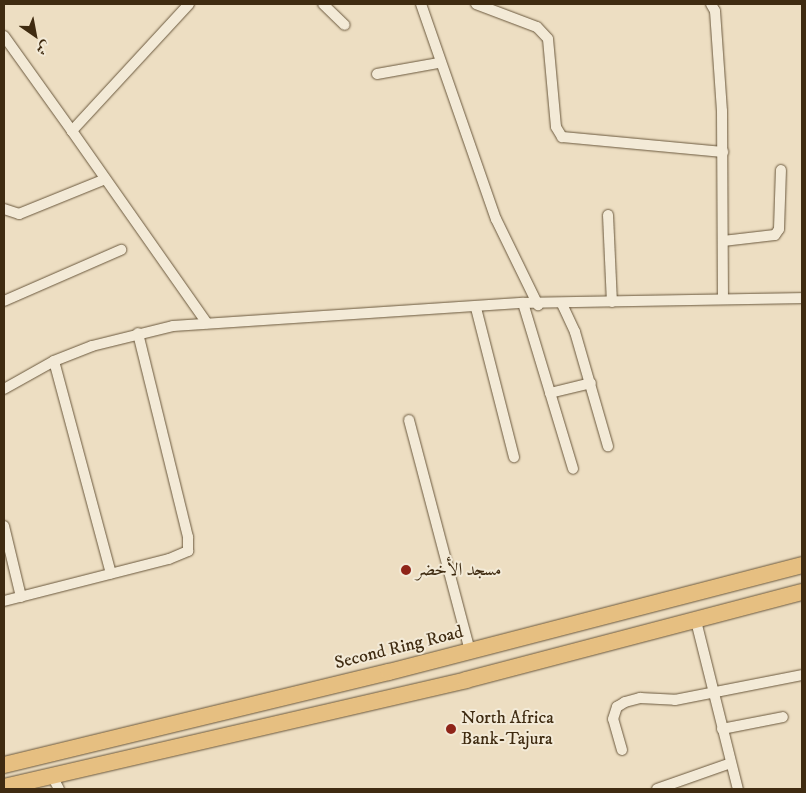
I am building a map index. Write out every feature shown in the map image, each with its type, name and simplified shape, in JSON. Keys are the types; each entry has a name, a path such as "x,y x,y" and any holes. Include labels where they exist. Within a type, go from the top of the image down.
{"highway":[{"name":"Second Ring Road","path":"4,766 389,672 802,565"},
{"path":"4,787 51,774 390,698 696,621 802,592"},
{"path":"389,672 383,684 390,698"},
{"path":"327,687 334,699 332,710"}],"street":[{"path":"72,131 189,4"},
{"path":"323,4 345,25"},
{"path":"421,4 439,63 496,219 538,305"},
{"path":"476,4 537,28 548,39 556,127 562,137 723,152"},
{"path":"712,4 715,11 723,152 723,298"},
{"path":"4,36 207,323"},
{"path":"377,74 439,63"},
{"path":"723,241 775,235 779,229 780,170"},
{"path":"4,209 13,214 19,214 105,180"},
{"path":"608,214 612,302"},
{"path":"4,300 121,250"},
{"path":"4,390 54,361 138,334 207,323 476,308 523,303 538,305 723,298 802,298"},
{"path":"523,303 573,468"},
{"path":"562,304 591,382 608,446"},
{"path":"476,308 514,457"},
{"path":"4,601 182,556 189,546 138,334"},
{"path":"54,361 111,574"},
{"path":"550,393 591,382"},
{"path":"409,420 470,651"},
{"path":"4,526 20,597"},
{"path":"696,621 738,789"},
{"path":"622,750 613,719 618,707 625,702 713,694 802,675"},
{"path":"722,729 783,717"},
{"path":"657,789 731,763"},
{"path":"51,774 59,789"}],"place":[{"name":"مسجد الأخضر","path":"406,570"},
{"name":"North Africa Bank-Tajura","path":"451,729"}]}
